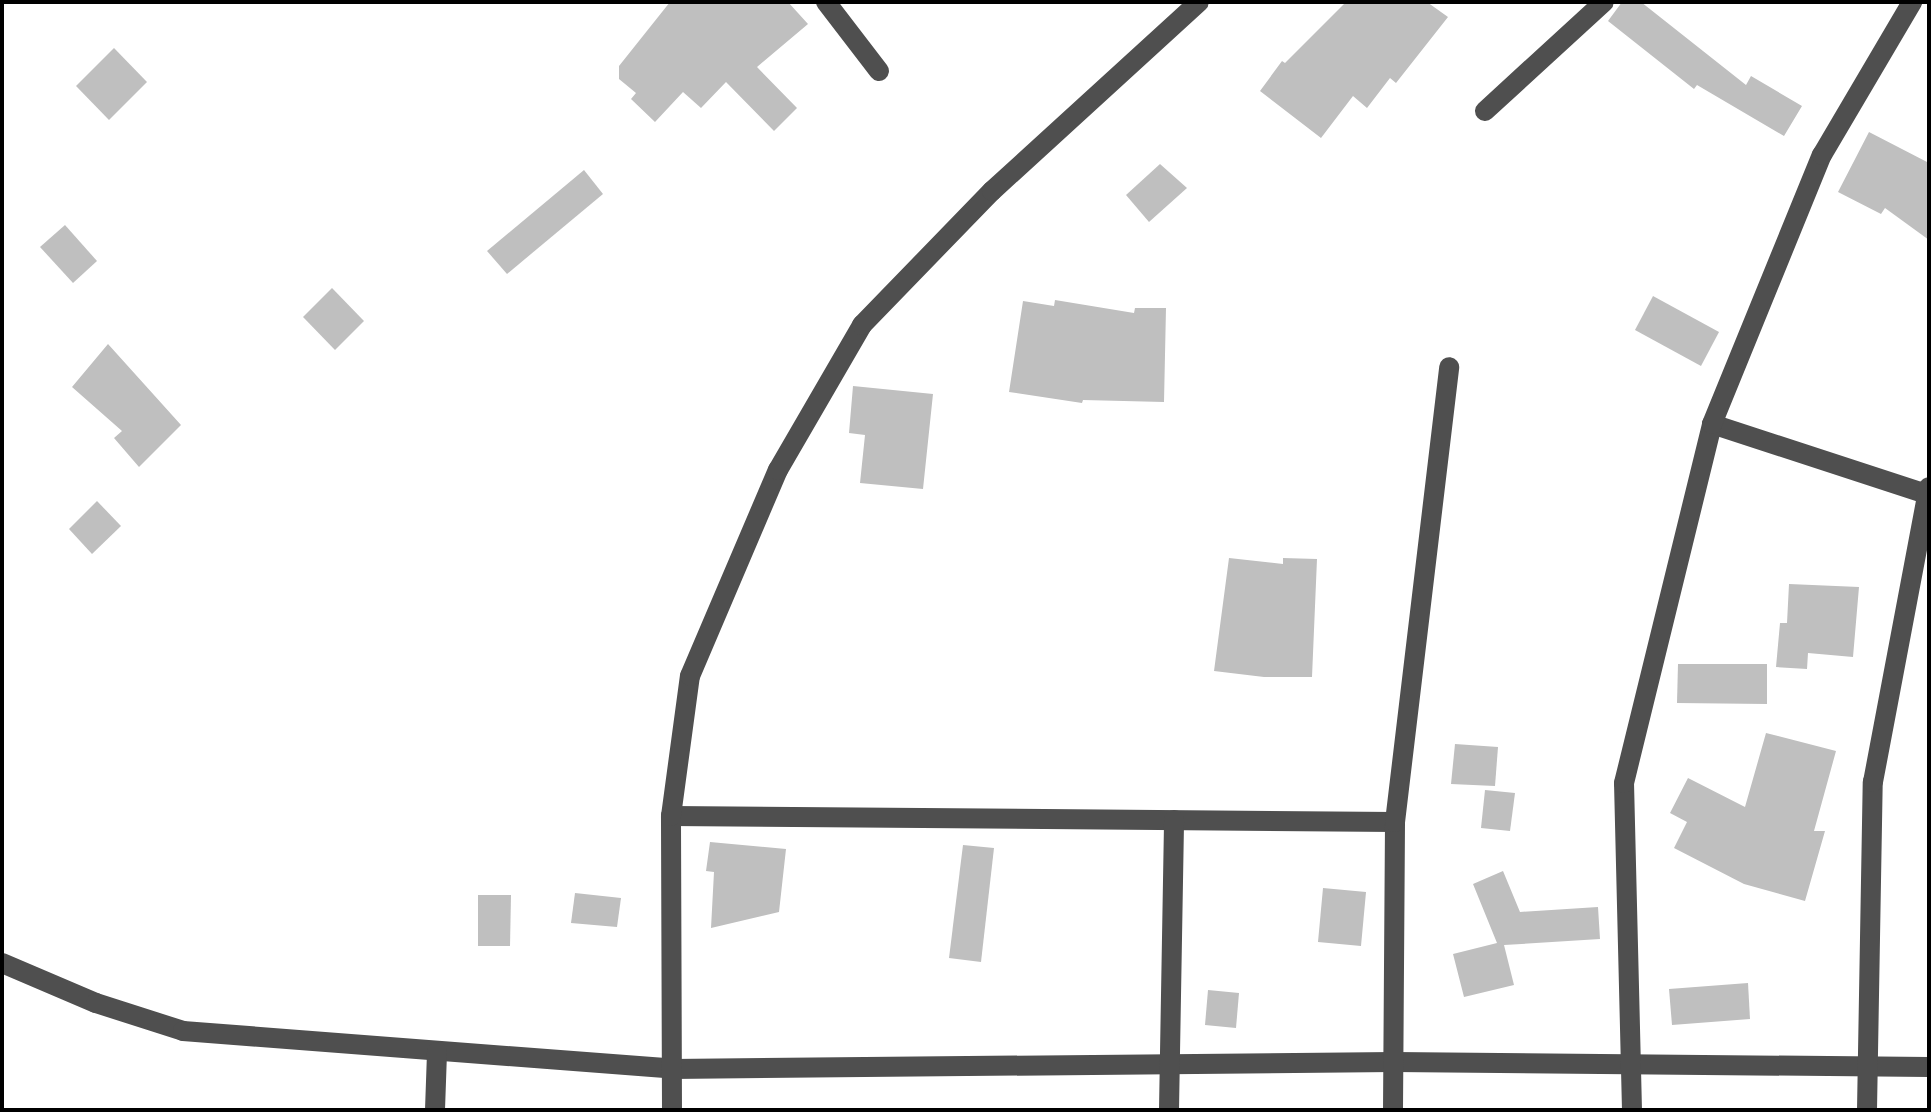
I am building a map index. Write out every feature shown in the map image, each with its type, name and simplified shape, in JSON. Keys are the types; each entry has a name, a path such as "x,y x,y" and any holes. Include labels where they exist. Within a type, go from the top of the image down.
{"street":[{"path":"826,2 879,71"},
{"path":"672,1110 671,816 690,676 778,470 862,325 992,191 1199,2"},
{"path":"1485,111 1604,2"},
{"path":"1632,1110 1624,783 1712,424 1822,155 1912,2"},
{"path":"1393,1110 1395,822 1449,367"},
{"path":"1712,424 1928,492 1873,782 1867,1110"},
{"path":"671,816 1395,822"},
{"path":"1169,1110 1174,820"},
{"path":"2,963 96,1003 183,1031 672,1069 1394,1062 1929,1067"},
{"path":"435,1110 437,1052"}],"building":[{"path":"670,2 788,2 808,24 757,67 797,108 774,131 726,82 701,108 683,92 655,122 631,99 636,93 619,79 619,66"},
{"path":"1346,2 1427,2 1448,17 1396,83 1390,78 1367,108 1353,96 1321,138 1260,91 1282,61 1285,63"},
{"path":"1622,2 1641,2 1746,85 1751,76 1802,106 1784,136 1697,85 1694,89 1608,21"},
{"path":"114,48 147,82 109,120 76,86"},
{"path":"1869,132 1929,163 1929,240 1885,208 1881,214 1838,192"},
{"path":"1160,164 1187,188 1149,222 1126,195"},
{"path":"584,170 603,194 507,274 487,251"},
{"path":"65,225 97,261 73,283 40,247"},
{"path":"332,288 364,321 335,350 303,317"},
{"path":"1653,296 1719,332 1701,366 1635,330"},
{"path":"1055,300 1134,313 1135,308 1166,308 1164,402 1083,400 1082,403 1009,392 1023,301 1054,306"},
{"path":"108,344 181,425 139,467 114,438 122,431 72,387"},
{"path":"853,386 933,394 923,489 860,483 865,435 849,433"},
{"path":"97,501 121,526 92,554 69,529"},
{"path":"1229,558 1283,564 1283,558 1317,559 1312,677 1264,677 1214,671"},
{"path":"1789,584 1859,587 1853,657 1808,653 1807,669 1776,667 1780,623 1787,623"},
{"path":"1678,664 1767,664 1767,704 1677,703"},
{"path":"1766,733 1836,751 1814,831 1825,831 1805,901 1744,884 1674,848 1687,822 1670,813 1688,778 1745,807"},
{"path":"1455,744 1498,747 1495,786 1451,784"},
{"path":"1485,790 1515,793 1510,831 1481,828"},
{"path":"710,842 786,849 779,912 711,928 714,872 706,871"},
{"path":"963,845 994,848 981,962 949,958"},
{"path":"1503,871 1520,912 1598,907 1600,939 1504,945 1514,985 1464,997 1453,954 1497,943 1473,884"},
{"path":"1323,888 1366,892 1361,946 1318,942"},
{"path":"575,893 621,898 617,927 571,923"},
{"path":"478,895 511,895 510,946 478,946"},
{"path":"1748,983 1750,1019 1672,1025 1669,989"},
{"path":"1208,990 1239,993 1236,1028 1205,1025"}]}
